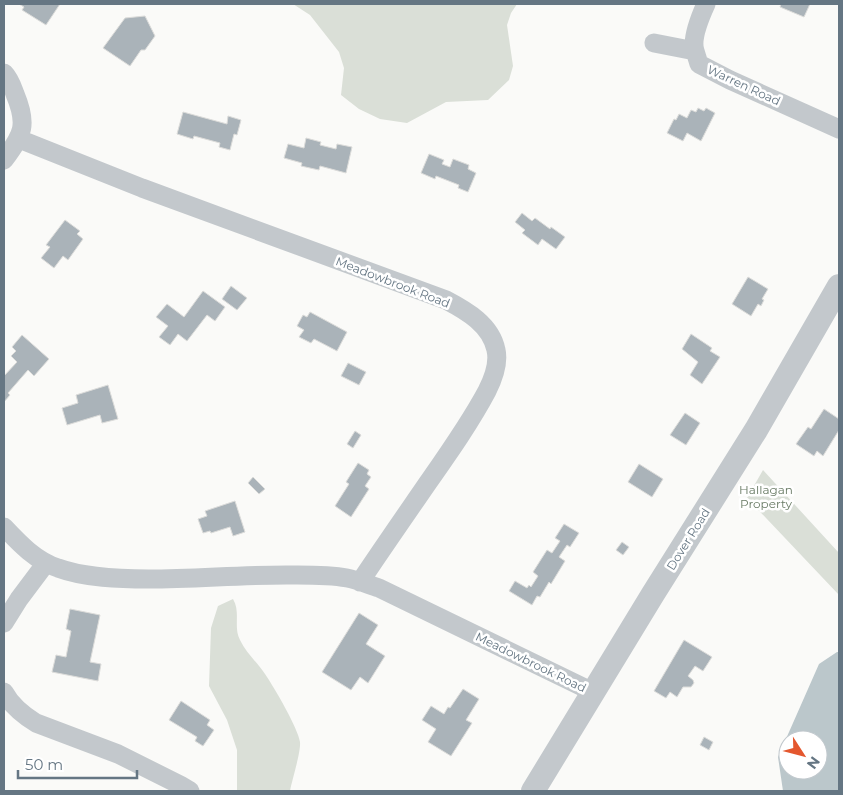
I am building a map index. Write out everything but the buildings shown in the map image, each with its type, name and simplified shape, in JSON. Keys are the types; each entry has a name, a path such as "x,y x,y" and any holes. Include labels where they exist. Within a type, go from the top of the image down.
{"street":[{"path":"654,42 695,51 693,47 698,25 706,4"},
{"name":"Warren Road","path":"695,51 699,64 730,80 839,128"},
{"path":"4,73 9,78 22,109 23,125 19,139 4,160"},
{"name":"Meadowbrook Road","path":"19,139 142,188 446,300 469,314 484,327 491,337 496,350 494,373 488,390 452,449 360,582"},
{"name":"Dover Road","path":"534,791 593,692 756,430 839,286"},
{"name":"Meadowbrook Road","path":"4,528 30,553 46,563 59,569 103,577 189,579 271,574 332,576 360,582 398,597 593,692"},
{"path":"4,623 19,598 46,563"},
{"path":"4,692 19,711 36,723 118,754 190,791"}],"green space":[{"path":"293,4 517,4 511,13 507,25 513,66 509,80 488,100 446,102 407,123 380,119 359,109 341,95 344,68 339,52 310,15"},
{"name":"Hallagan Property","path":"763,470 839,553 839,595 747,498"},
{"path":"233,599 240,640 274,688 300,742 290,791 237,791 237,750 227,720 209,686 211,628 218,606"}],"shaded area":[{"path":"839,652 839,791 783,791 781,780 828,780 828,730 790,730 819,664"}]}
